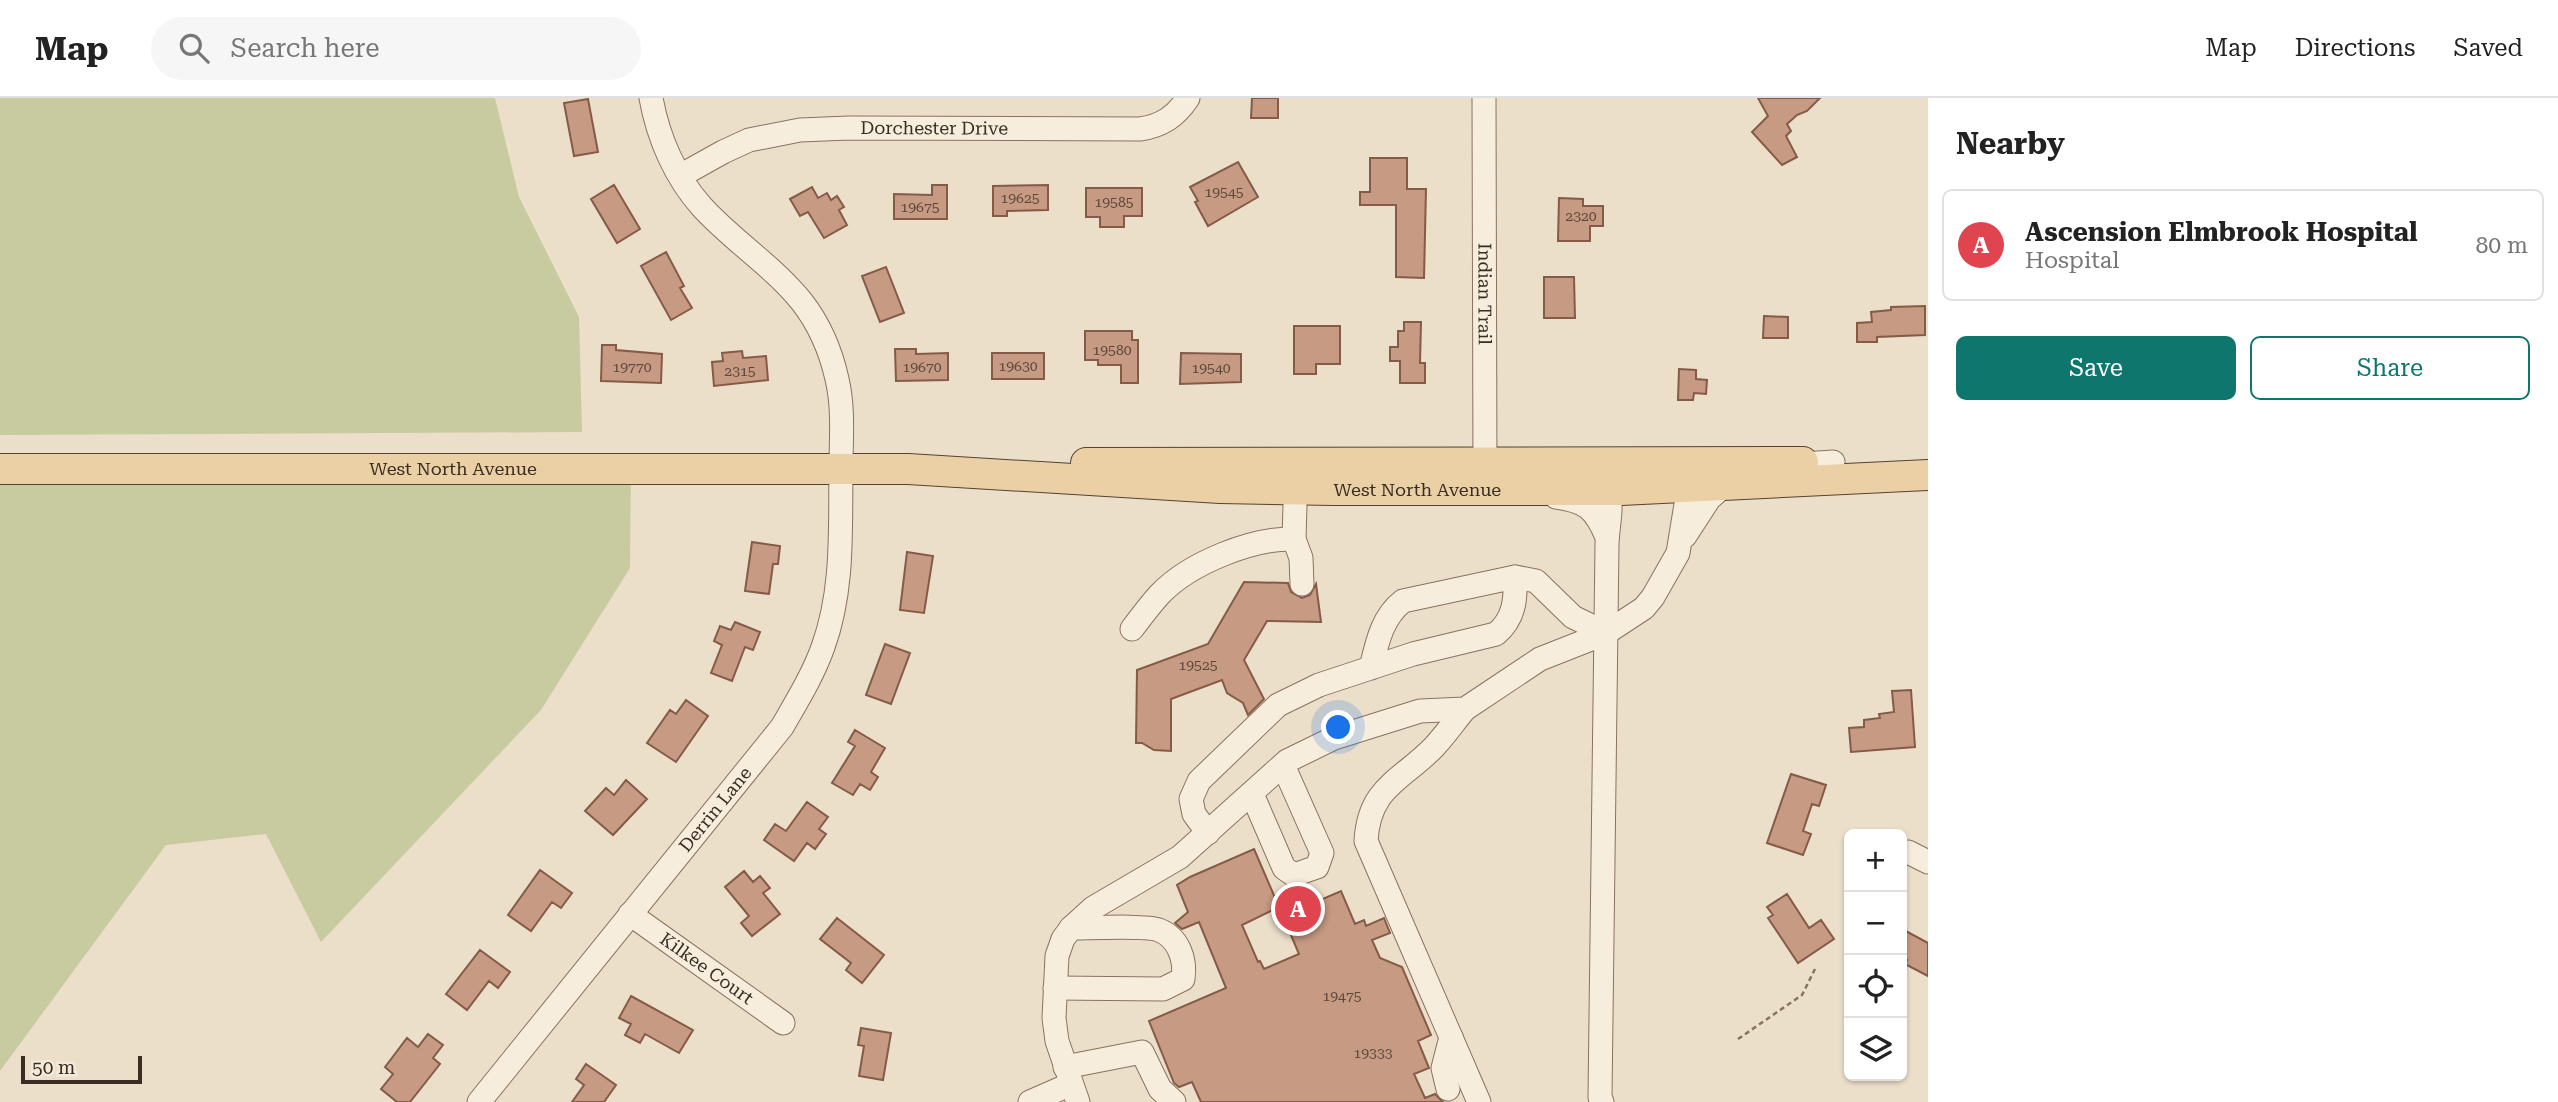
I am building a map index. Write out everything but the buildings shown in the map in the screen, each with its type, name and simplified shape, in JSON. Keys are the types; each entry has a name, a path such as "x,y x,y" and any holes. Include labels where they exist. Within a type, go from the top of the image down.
{"main road":[{"name":"West North Avenue","path":"1491,481 1583,462 1928,464"},
{"name":"West North Avenue","path":"0,469 841,468 908,469 1115,483 1296,476 1491,481 1610,490 1928,475"}],"street":[{"name":"Derrin Lane","path":"480,1102 782,727 823,647 837,591 842,529 841,404 832,359 803,304 775,272 704,208 680,176 655,120 651,98"},
{"name":"Dorchester Drive","path":"680,176 723,152 750,141 783,133 849,128 1140,129 1154,127 1168,120 1188,98"},
{"name":"Indian Trail","path":"1484,98 1491,481"},
{"path":"1583,462 1599,472 1610,490 1607,537 1602,1102"},
{"path":"1479,1102 1366,841 1373,806 1383,791 1434,747 1465,709 1540,659 1606,632 1644,608 1678,553 1689,486 1695,478 1721,469 1833,462"},
{"path":"1296,476 1294,539 1301,558 1302,584"},
{"path":"1491,481 1573,499 1588,506 1607,537"},
{"path":"1681,542 1709,499 1726,484"},
{"path":"1132,629 1161,593 1202,564 1237,548 1275,539 1294,539"},
{"path":"1371,668 1379,636 1391,610 1403,601 1515,577 1527,577 1536,581 1573,617 1606,632"},
{"path":"1208,833 1194,814 1191,799 1199,781 1278,705 1319,685 1413,654 1496,634 1506,626 1516,601 1515,577"},
{"path":"1071,1084 1057,1041 1055,988 1057,956 1063,939 1071,928 1093,908 1180,857 1283,765 1334,738 1383,721 1420,711 1465,709"},
{"path":"1251,794 1284,868 1294,875 1317,867 1322,853 1283,765"},
{"name":"Kilkee Court","path":"630,914 783,1023"},
{"path":"1055,988 1163,989 1182,979 1185,966 1174,939 1157,929 1071,928"},
{"path":"1448,1089 1443,1068 1451,1037"},
{"path":"1030,1102 1142,1052 1160,1089 1174,1102"}],"path":[{"path":"1738,1039 1801,995 1815,969"}],"green space":[{"path":"0,98 495,98 519,197 579,317 582,432 0,435"},
{"path":"631,460 630,568 541,710 321,942 266,834 166,845 0,1071 0,469"}],"place":[{"name":"Ascension Elmbrook Hospital","path":"1298,909"}]}
